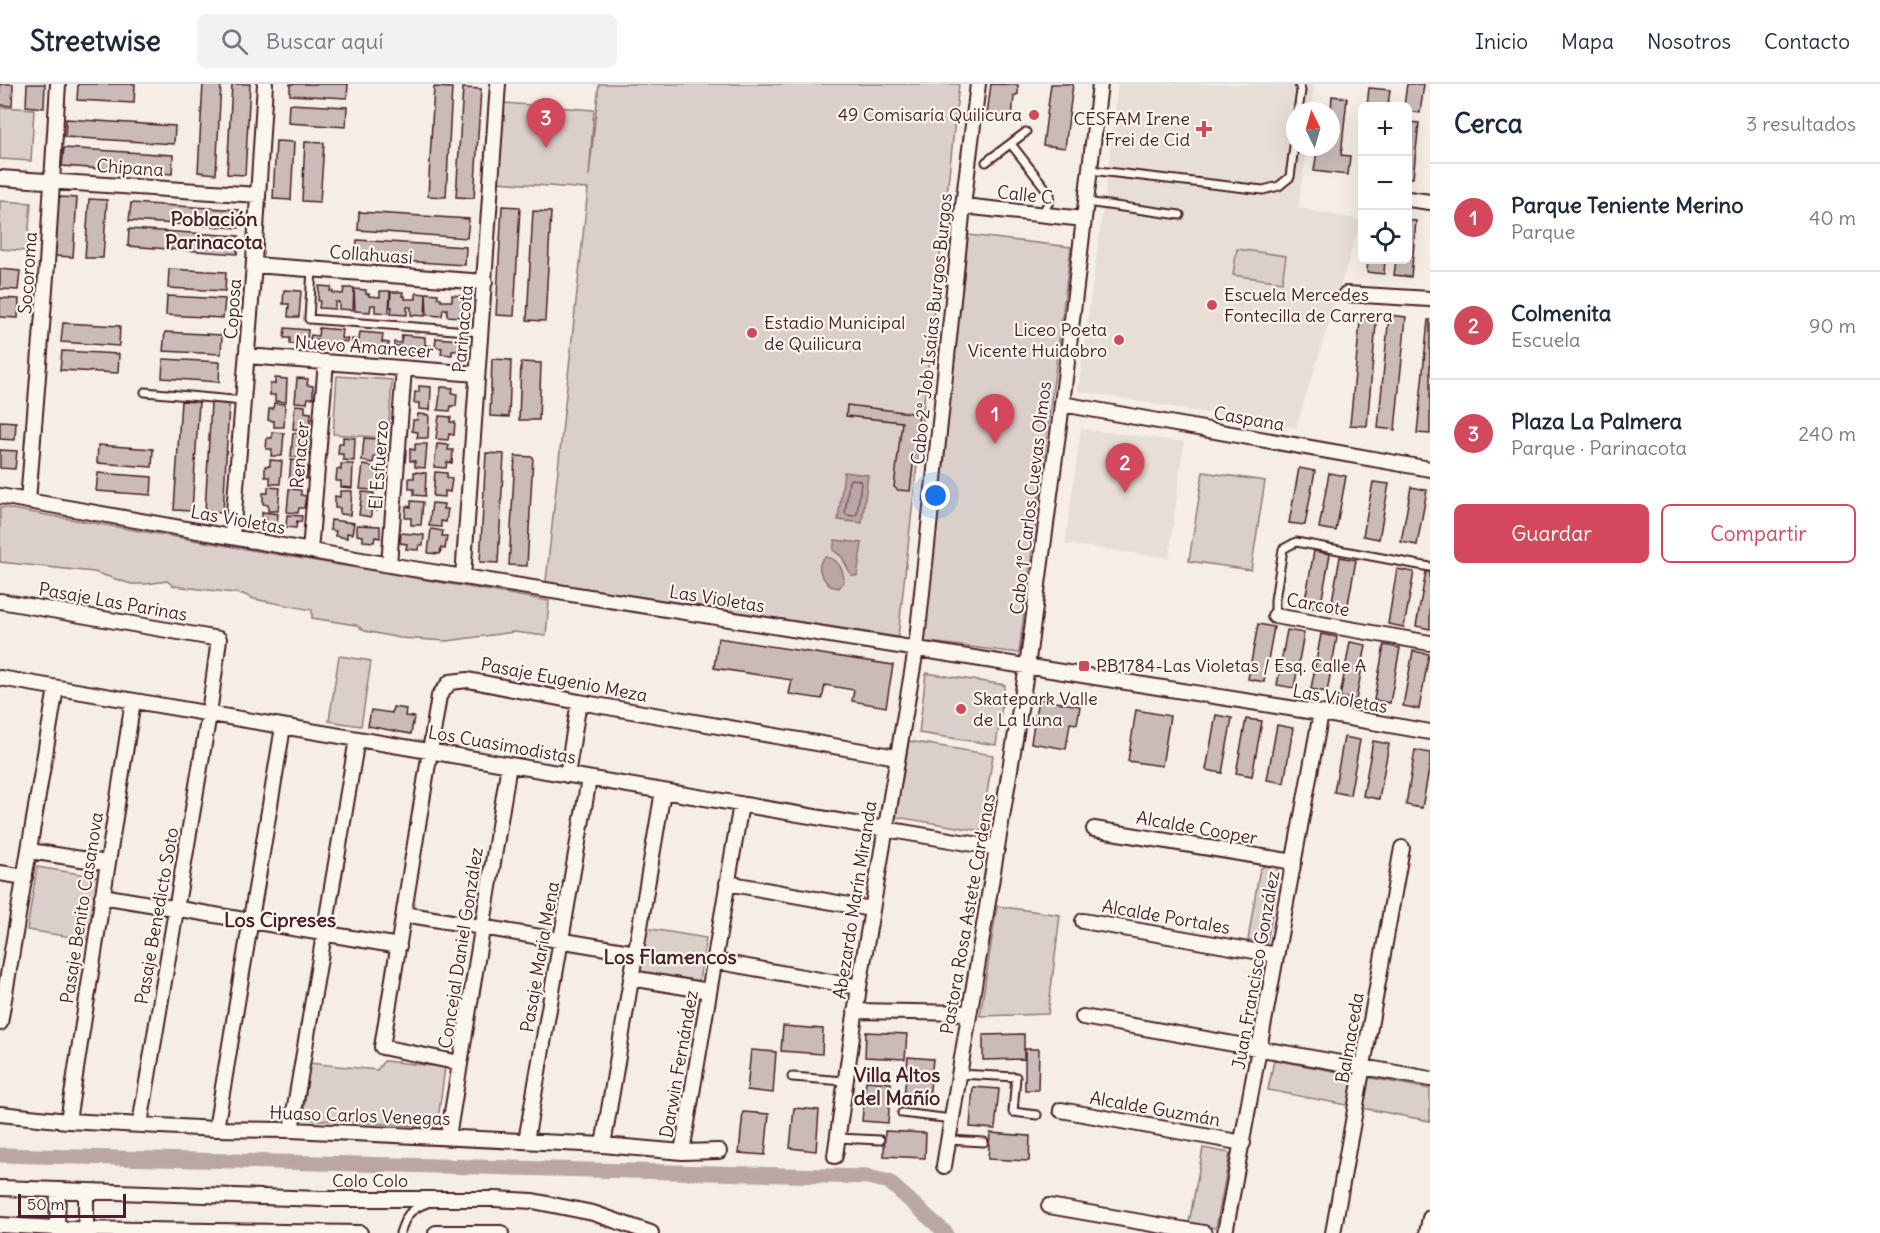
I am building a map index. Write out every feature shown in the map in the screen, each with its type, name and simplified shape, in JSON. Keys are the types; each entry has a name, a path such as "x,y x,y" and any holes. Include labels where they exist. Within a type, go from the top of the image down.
{"street":[{"name":"Socoroma","path":"28,501 58,84"},
{"name":"Coposa","path":"232,537 254,265 265,84"},
{"name":"Parinacota","path":"463,577 498,84"},
{"name":"Cabo 2° Job Isaías Burgos Burgos","path":"916,649 978,84"},
{"name":"Cabo 1° Carlos Cuevas Olmos","path":"1027,667 1062,404 1100,84"},
{"name":"Chipana","path":"0,178 258,195"},
{"path":"1412,200 1430,202"},
{"name":"Calle C","path":"963,206 1084,219"},
{"name":"Collahuasi","path":"254,265 485,282"},
{"path":"1346,294 1430,299"},
{"name":"Nuevo Amanecer","path":"247,356 477,374"},
{"name":"Renacer","path":"310,550 326,362"},
{"name":"El Esfuerzo","path":"389,565 404,369"},
{"name":"Caspana","path":"1062,404 1430,470"},
{"name":"Las Violetas","path":"0,496 389,565 1430,732"},
{"name":"Pasaje Las Parinas","path":"0,601 219,639 209,714"},
{"name":"Carcote","path":"1275,616 1430,643"},
{"name":"Abezardo Marín Miranda","path":"835,1156 871,909 916,649"},
{"name":"Pastora Rosa Astete Cardenas","path":"944,1166 1027,667"},
{"name":"Los Cuasimodistas","path":"0,678 997,848"},
{"name":"Pasaje Eugenio Meza","path":"460,1063 382,1047 439,696 450,682 468,680 579,702 897,757"},
{"path":"0,1023 56,688"},
{"name":"Pasaje Benito Casanova","path":"68,1121 133,701"},
{"path":"567,775 579,702"},
{"name":"Juan Francisco González","path":"1225,1233 1321,713"},
{"name":"Pasaje Benedicto Soto","path":"140,1124 209,714"},
{"path":"216,1129 283,727"},
{"path":"291,1130 357,739"},
{"name":"Concejal Daniel González","path":"448,1137 509,765"},
{"name":"Pasaje Maria Mena","path":"526,1141 589,779"},
{"path":"603,1145 663,791"},
{"name":"Darwin Fernández","path":"682,1152 741,804"},
{"name":"Alcalde Cooper","path":"1094,829 1294,862"},
{"name":"Balmaceda","path":"1333,1233 1402,849"},
{"path":"30,851 107,862"},
{"path":"0,873 25,877"},
{"path":"727,883 871,909"},
{"path":"102,896 399,946"},
{"path":"404,914 636,953"},
{"name":"Alcalde Portales","path":"1083,921 1277,955"},
{"path":"714,961 859,987"},
{"path":"631,978 709,991"},
{"path":"855,1011 969,1013"},
{"path":"1083,1017 1430,1079"},
{"name":"Alcalde Guzmán","path":"1062,1110 1243,1143"},
{"name":"Huaso Carlos Venegas","path":"0,1114 68,1121 216,1129 448,1137 603,1145 682,1152 719,1151"},
{"name":"Colo Colo","path":"0,1188 321,1199 533,1201 593,1213 651,1233"},
{"path":"57,1228 58,1191"},
{"path":"86,1192 86,1229"},
{"path":"1049,1206 1204,1233"},
{"path":"1427,1233 1430,1218"},
{"path":"0,1225 147,1231 360,1233"},
{"path":"436,1233 501,1233"}],"lane":[{"path":"1299,84 1301,91 1299,102"},
{"path":"986,162 1026,132"},
{"path":"1011,144 1050,194 1049,202 1041,215"},
{"path":"1090,170 1263,190 1279,186 1290,177 1293,156"},
{"path":"1086,202 1180,215"},
{"path":"312,269 309,319 481,332"},
{"path":"145,392 244,401"},
{"name":"Carcote","path":"1275,616 1275,600 1283,549 1296,542 1430,567"},
{"path":"959,1074 1016,1077 1013,1112 1036,1114"},
{"path":"792,1077 845,1081"},
{"path":"902,1113 952,1119"},
{"path":"838,1138 880,1140"},
{"path":"948,1140 984,1142"},
{"path":"400,1233 406,1216 415,1208 435,1199"}],"shaded area":[{"name":"Estadio Municipal de Quilicura","path":"599,84 959,84 898,637 546,582 588,189 498,182 504,103 594,110 589,176"},
{"name":"Escuela Mercedes Fontecilla de Carrera","path":"1118,84 1314,84 1312,102 1286,102 1286,156 1306,156 1298,208 1358,219 1358,230 1296,428 1078,391"},
{"path":"0,107 34,109 31,161 0,159"},
{"path":"0,201 31,203 27,251 0,249"},
{"path":"968,235 1071,247 1019,653 921,641"},
{"path":"1237,249 1286,256 1282,282 1233,275"},
{"path":"337,376 392,380 388,438 333,434"},
{"path":"1081,429 1184,442 1169,558 1065,544"},
{"path":"1203,472 1265,481 1251,570 1189,561"},
{"path":"0,507 549,601 546,636 514,632 447,641 400,638 365,631 356,625 312,618 312,610 254,599 243,594 174,586 167,581 131,584 94,572 0,562"},
{"path":"339,656 371,661 361,726 329,721"},
{"name":"Skatepark Valle de La Luna","path":"926,673 1005,685 996,745 919,733"},
{"path":"909,741 993,755 981,831 896,817"},
{"path":"1267,865 1276,867 1279,872 1267,943 1248,940 1259,873 1261,868"},
{"path":"37,867 99,877 89,940 27,930"},
{"path":"997,906 1060,915 1048,1014 980,1016"},
{"path":"645,928 706,938 699,981 638,971"},
{"path":"1274,1060 1430,1089 1430,1121 1268,1090"},
{"path":"384,1061 445,1067 437,1127 303,1119 309,1063 377,1070"},
{"path":"1203,1148 1230,1153 1216,1228 1189,1223"}],"water":[{"path":"844,472 868,475 862,523 838,520"},
{"path":"835,540 862,543 857,576 851,575 842,557 833,550"},
{"path":"825,557 837,562 843,573 844,582 839,588 830,586 822,576 820,564"}],"building":[{"path":"0,84 13,84 12,106 0,105"},
{"path":"27,84 45,84 44,108 26,106"},
{"path":"78,84 135,84 134,103 77,100"},
{"path":"203,84 221,84 216,174 198,172"},
{"path":"232,84 250,84 245,175 227,174"},
{"path":"290,84 348,84 347,98 290,95"},
{"path":"991,84 1018,85 1018,94 1014,96 1012,118 987,115"},
{"path":"1051,84 1073,84 1065,148 1043,145"},
{"path":"1407,84 1424,84 1420,113 1412,112 1412,102 1405,102"},
{"path":"434,87 452,88 446,197 428,196"},
{"path":"463,88 481,89 474,198 456,197"},
{"path":"1369,88 1390,90 1388,102 1367,102"},
{"path":"1332,96 1347,98 1341,155 1350,156 1348,175 1314,171 1316,156 1340,156 1340,102 1332,102"},
{"path":"289,104 347,107 346,127 288,123"},
{"path":"66,119 175,126 174,144 65,137"},
{"path":"1412,122 1419,123 1412,178"},
{"path":"276,141 294,142 291,200 273,199"},
{"path":"305,142 324,143 320,202 302,201"},
{"path":"64,148 173,155 172,174 62,166"},
{"path":"59,197 77,198 73,257 55,256"},
{"path":"89,199 107,200 103,258 85,258"},
{"path":"131,203 240,210 239,228 129,221"},
{"path":"502,206 520,207 514,316 496,315"},
{"path":"533,211 551,212 545,321 527,320"},
{"path":"359,212 469,219 467,238 358,230"},
{"path":"1412,220 1416,221 1411,277 1394,275 1395,264 1412,264"},
{"path":"129,229 239,236 237,254 128,246"},
{"path":"357,240 466,247 465,265 355,258"},
{"path":"1368,264 1385,264 1384,274 1367,272"},
{"path":"0,269 20,271 18,290 0,289"},
{"path":"169,269 226,272 225,291 168,288"},
{"path":"319,286 331,287 330,291 333,293 343,294 344,288 354,288 353,310 339,309 339,302 335,302 335,309 319,308"},
{"path":"354,289 366,290 369,296 380,297 380,291 390,291 389,313 375,312 375,305 371,305 370,312 355,311"},
{"path":"284,290 301,291 299,317 288,317 289,304 283,304"},
{"path":"391,292 403,292 402,296 405,296 405,299 416,299 416,293 426,294 425,316 411,315 411,307 407,307 407,315 391,314"},
{"path":"426,293 438,294 441,301 452,301 452,295 462,296 461,317 447,316 447,309 443,309 442,316 427,315"},
{"path":"167,296 225,299 223,318 166,315"},
{"path":"0,298 19,299 18,318 0,317"},
{"path":"1361,312 1377,313 1367,426 1350,425"},
{"path":"1389,315 1406,317 1395,430 1378,428"},
{"path":"1428,320 1430,320 1430,434 1417,433"},
{"path":"63,323 120,326 119,346 61,342"},
{"path":"285,328 308,330 307,341 301,341 301,345 290,344 290,338 284,338"},
{"path":"319,328 342,330 341,338 348,339 347,342 341,341 340,346 317,344 318,340 310,339 311,335 318,336"},
{"path":"165,332 222,335 221,354 163,351"},
{"path":"360,332 383,334 382,342 389,343 389,346 382,346 382,350 359,348 359,344 352,343 352,339 359,340"},
{"path":"402,335 425,337 425,345 431,346 431,349 424,349 423,353 401,351 401,346 394,346 394,342 401,343"},
{"path":"436,338 459,340 458,351 452,351 452,355 441,354 442,348 435,347"},
{"path":"62,351 119,354 118,373 60,370"},
{"path":"163,359 220,362 219,382 162,378"},
{"path":"492,359 511,360 509,417 490,416"},
{"path":"521,362 541,363 539,420 519,420"},
{"path":"275,378 287,379 286,402 275,401 275,395 270,395 270,384 275,384"},
{"path":"297,378 308,379 307,385 313,386 313,398 308,398 307,403 295,402"},
{"path":"419,386 431,387 430,410 419,409 419,403 414,403 415,392 419,392"},
{"path":"441,387 453,388 452,393 457,394 456,406 451,406 450,411 438,410"},
{"path":"181,401 199,402 192,511 174,510"},
{"path":"211,403 229,404 223,513 205,512"},
{"path":"274,403 285,404 284,427 274,427 274,421 268,420 269,409 273,409"},
{"path":"295,405 305,406 305,412 311,413 310,425 305,425 305,430 293,429"},
{"path":"847,405 919,414 910,491 898,490 894,487 902,422 846,416"},
{"path":"418,414 429,415 428,438 417,438 418,432 412,431 413,420 417,420"},
{"path":"439,416 451,417 450,422 455,422 454,435 449,434 448,440 436,439"},
{"path":"0,421 16,422 15,440 0,439"},
{"path":"272,432 284,433 282,456 271,456 272,449 266,449 267,438 272,438"},
{"path":"293,433 300,434 299,437 312,437 311,454 298,454 298,457 291,457"},
{"path":"343,437 355,438 354,461 343,460 343,454 338,454 339,443 343,443"},
{"path":"364,438 376,439 376,444 380,445 379,457 374,457 373,463 362,461"},
{"path":"415,444 427,444 425,468 415,467 415,461 410,461 410,449 415,450"},
{"path":"437,444 449,445 448,450 453,450 452,463 447,462 446,468 434,467"},
{"path":"98,445 153,449 152,467 97,463"},
{"path":"0,450 17,451 15,469 0,468"},
{"path":"486,453 504,454 498,563 480,562"},
{"path":"515,456 533,457 527,566 509,565"},
{"path":"270,460 282,461 280,484 270,484 270,477 265,477 265,466 270,466"},
{"path":"291,460 303,461 303,467 308,467 306,479 301,479 301,485 289,484"},
{"path":"341,464 353,464 352,488 341,487 341,481 336,481 337,469 341,470"},
{"path":"363,465 375,467 374,472 379,472 378,485 373,484 372,490 360,489"},
{"path":"1299,468 1315,471 1305,525 1289,523"},
{"path":"414,472 426,473 425,496 414,495 414,489 409,489 409,478 414,478"},
{"path":"435,472 447,473 447,478 452,479 450,492 445,491 445,497 433,496"},
{"path":"98,473 152,477 151,495 96,491"},
{"path":"1329,473 1346,476 1336,531 1319,528"},
{"path":"1373,482 1389,484 1379,539 1363,536"},
{"path":"268,487 280,488 278,511 268,511 268,505 263,504 263,493 268,493"},
{"path":"1411,487 1427,490 1417,545 1401,542"},
{"path":"289,489 301,490 301,495 306,496 304,508 299,508 298,513 287,512"},
{"path":"340,491 352,491 350,515 340,514 340,508 335,508 335,496 340,497"},
{"path":"362,492 374,493 373,498 378,498 377,511 371,510 371,517 359,515"},
{"path":"411,501 423,502 421,525 411,525 411,518 405,518 406,506 411,507"},
{"path":"432,503 444,504 443,509 448,509 446,522 441,521 441,527 429,526"},
{"path":"262,512 278,514 277,525 266,525 266,518 262,518"},
{"path":"287,515 302,516 301,522 297,521 296,528 286,527"},
{"path":"331,520 354,523 352,534 347,533 347,538 335,536 336,531 330,530"},
{"path":"357,525 380,526 380,538 375,537 374,542 363,541 363,536 357,535"},
{"path":"431,529 443,531 442,536 447,536 445,549 441,548 440,554 428,553"},
{"path":"401,533 424,535 423,545 419,545 418,550 406,549 407,544 400,543"},
{"path":"1314,551 1330,554 1320,609 1304,606"},
{"path":"1340,557 1356,560 1346,615 1330,612"},
{"path":"1397,569 1414,572 1404,627 1388,624"},
{"path":"1426,572 1430,572 1430,629 1416,626"},
{"path":"1258,624 1274,627 1264,682 1248,679"},
{"path":"1287,630 1304,633 1294,688 1277,685"},
{"path":"1321,634 1337,637 1327,692 1311,689"},
{"path":"718,638 893,665 886,707 852,701 854,690 825,685 822,699 789,694 792,680 714,668"},
{"path":"1350,642 1366,645 1356,700 1340,697"},
{"path":"1384,645 1400,648 1390,703 1374,700"},
{"path":"1413,651 1429,654 1419,709 1403,706"},
{"path":"1038,699 1080,706 1077,724 1070,723 1066,749 1031,743"},
{"path":"393,707 406,709 405,716 414,717 411,734 368,726 371,710 392,713"},
{"path":"1136,710 1170,716 1162,766 1128,761"},
{"path":"1216,715 1232,718 1222,773 1206,770"},
{"path":"1246,719 1262,721 1252,776 1236,773"},
{"path":"1277,725 1293,728 1284,783 1267,780"},
{"path":"1344,737 1360,740 1350,795 1334,792"},
{"path":"1373,741 1389,744 1379,799 1363,796"},
{"path":"1415,750 1430,753 1422,808 1406,805"},
{"path":"783,1026 823,1029 822,1054 781,1051"},
{"path":"866,1032 907,1034 905,1059 865,1057"},
{"path":"1024,1034 1024,1059 983,1060 983,1035"},
{"path":"1025,1049 1039,1049 1038,1090 1025,1090"},
{"path":"751,1050 776,1052 773,1093 747,1090"},
{"path":"908,1057 933,1059 929,1099 904,1097"},
{"path":"866,1081 891,1083 888,1123 862,1121"},
{"path":"973,1087 999,1089 995,1129 970,1127"},
{"path":"794,1108 819,1110 816,1151 790,1148"},
{"path":"743,1112 769,1114 765,1155 739,1153"},
{"path":"885,1131 926,1133 925,1158 884,1156"},
{"path":"990,1133 1030,1136 1029,1161 988,1159"}],"waterway":[{"path":"0,1155 868,1177 889,1182 946,1233"}],"place":[{"name":"49 Comisaría Quilicura","path":"1034,115"},
{"name":"CESFAM Irene Frei de Cid","path":"1204,129"},
{"name":"Plaza La Palmera","path":"546,148"},
{"name":"Escuela Mercedes Fontecilla de Carrera","path":"1212,305"},
{"name":"Estadio Municipal de Quilicura","path":"752,333"},
{"name":"Liceo Poeta Vicente Huidobro","path":"1119,340"},
{"name":"Parque Teniente Merino","path":"995,444"},
{"name":"Colmenita","path":"1125,493"},
{"name":"PB1784-Las Violetas / Esq. Calle A","path":"1084,666"},
{"name":"Skatepark Valle de La Luna","path":"961,709"}],"district":[{"name":"Población Parinacota","path":"214,230"},
{"name":"Los Cipreses","path":"280,920"},
{"name":"Los Flamencos","path":"670,957"},
{"name":"Villa Altos del Mañío","path":"897,1086"}]}
